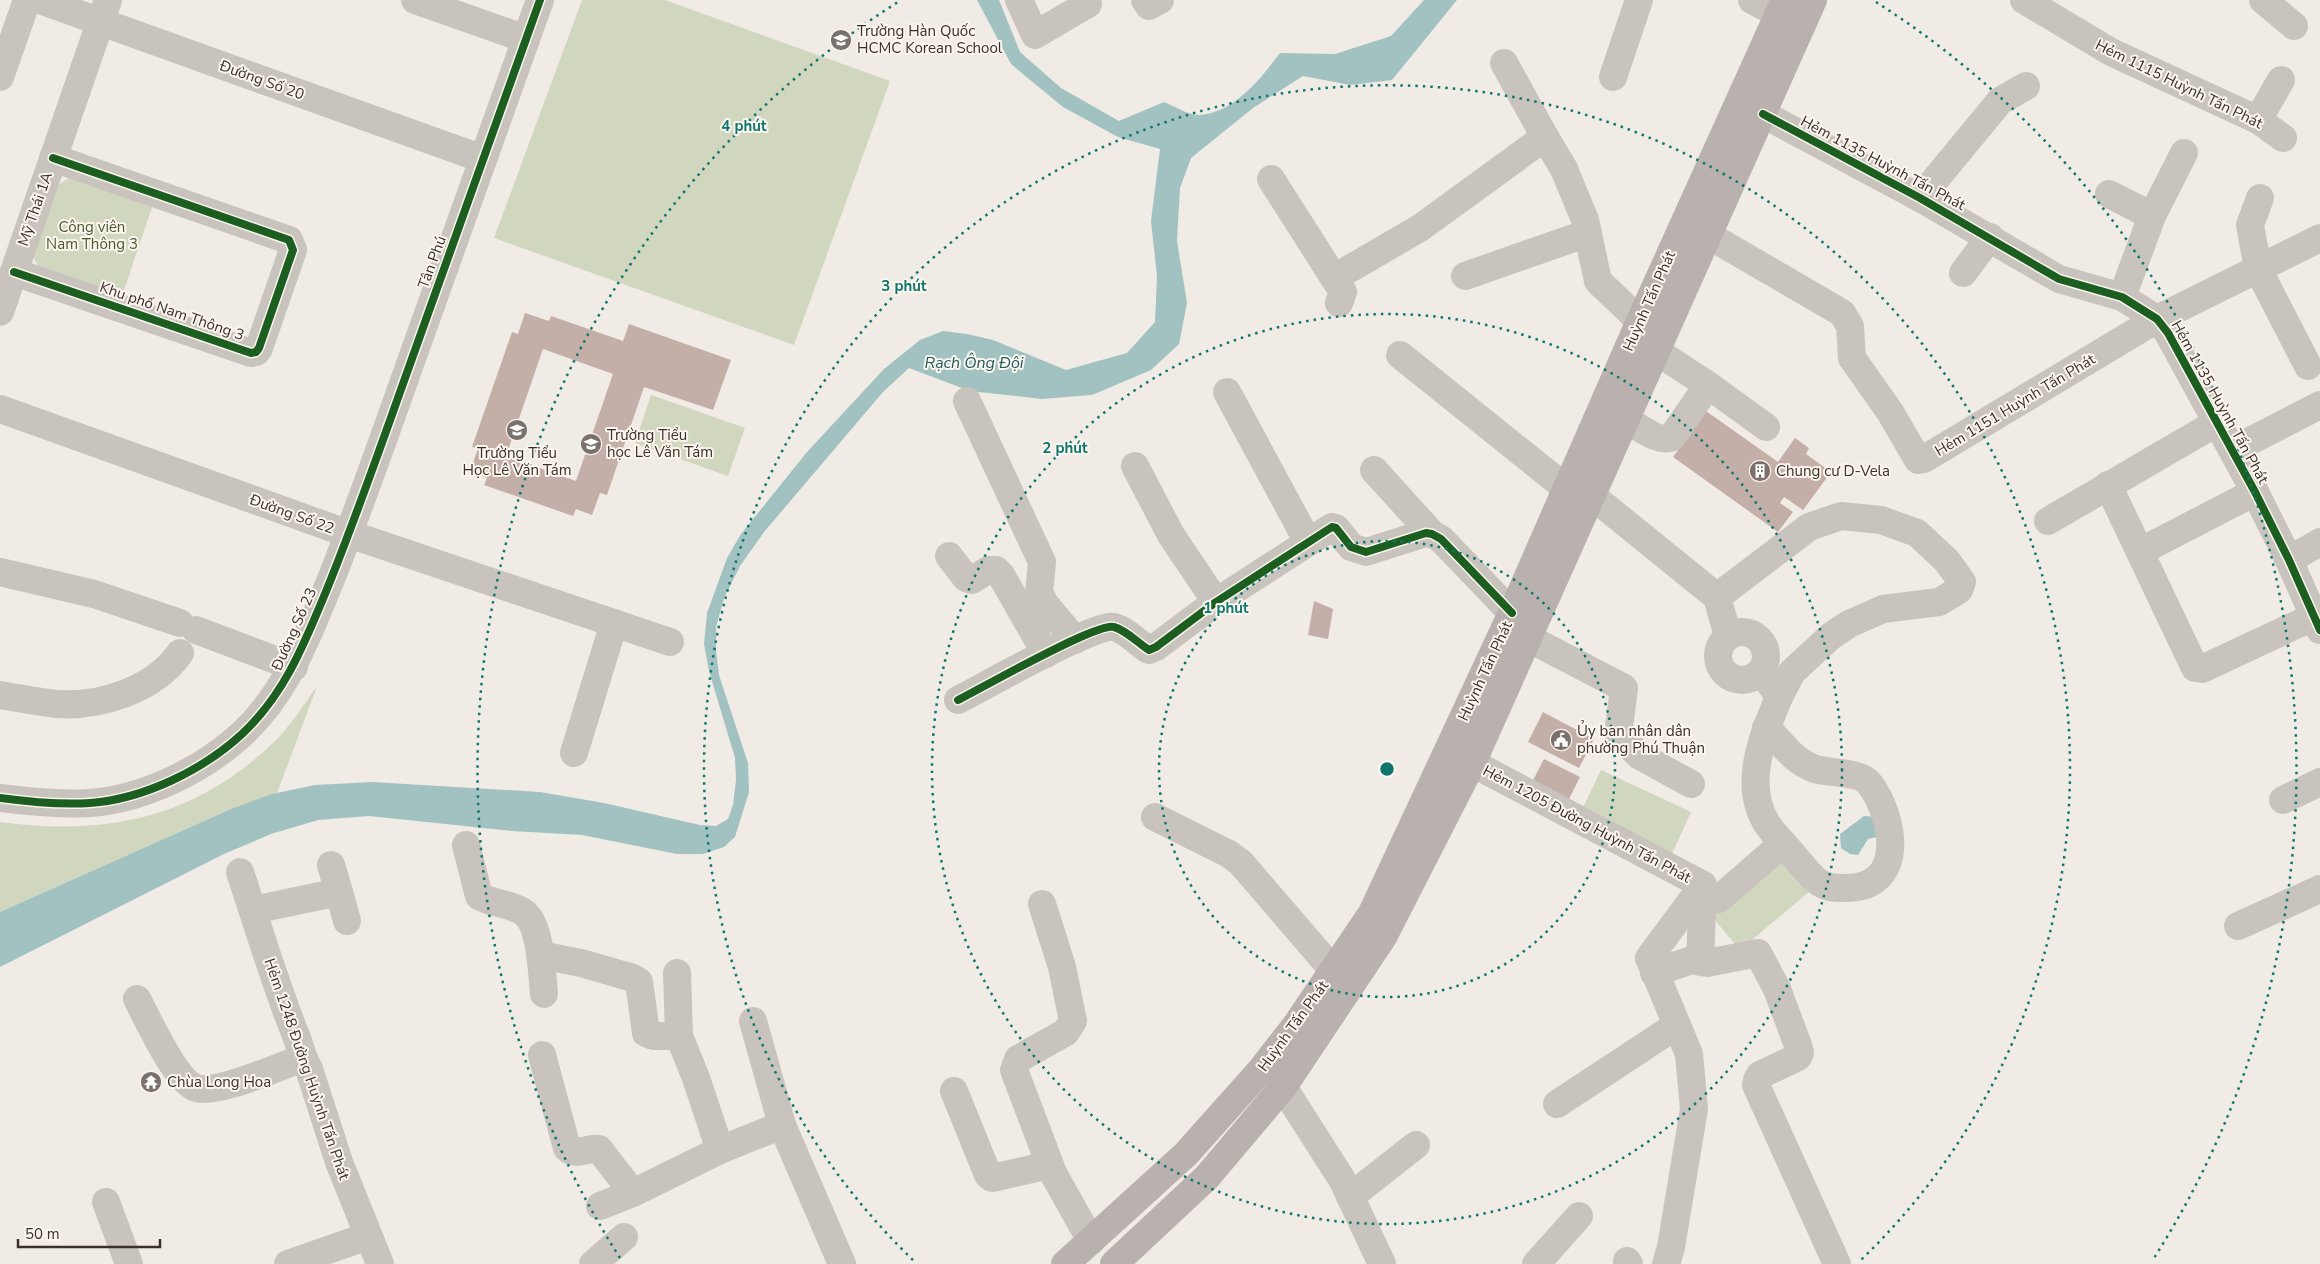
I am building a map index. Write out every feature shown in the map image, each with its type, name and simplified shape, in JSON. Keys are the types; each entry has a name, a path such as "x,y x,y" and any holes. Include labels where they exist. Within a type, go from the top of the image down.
{"main road":[{"name":"Huỳnh Tấn Phát","path":"1579,492 1625,419 1813,0"},
{"name":"Huỳnh Tấn Phát","path":"1065,1264 1186,1154 1255,1077 1296,1025 1372,913 1448,750 1515,626 1579,492 1640,321 1782,7"},
{"path":"1683,225 1708,235"},
{"name":"Huỳnh Tấn Phát","path":"1114,1264 1206,1177 1283,1087 1383,937 1472,762 1515,626"},
{"path":"1448,750 1472,762"}],"street":[{"path":"0,77 27,0"},
{"name":"Đường Số 20","path":"40,0 104,11 483,159"},
{"path":"415,0 526,39"},
{"name":"Tân Phú","path":"349,534 540,0"},
{"path":"1018,0 1035,35 1089,1"},
{"path":"1145,0 1149,6 1160,0"},
{"path":"1613,77 1639,0"},
{"path":"1752,0 1782,7"},
{"name":"Hẻm 1115 Huỳnh Tấn Phát","path":"2024,0 2111,52 2258,120 2282,138"},
{"path":"2263,0 2294,26"},
{"name":"Mỹ Thái 1A","path":"0,312 104,11"},
{"path":"1504,62 1564,169 1585,220 1598,281 1640,321"},
{"path":"2258,120 2281,80"},
{"path":"1920,198 2000,101 2026,86"},
{"name":"Hẻm 1135 Huỳnh Tấn Phát","path":"1763,114 1990,237 2059,279 2122,297 2157,319 2168,333 2255,492 2289,560 2316,624"},
{"path":"1271,179 1337,291 1545,137"},
{"path":"2122,297 2152,216 2184,153"},
{"name":"Khu phố Nam Thông 3","path":"14,272 251,353 256,352 259,348 293,250 289,240 53,158"},
{"path":"2109,194 2152,216"},
{"path":"2260,198 2250,225 2258,269 2308,366"},
{"path":"1465,276 1588,233"},
{"name":"Hẻm 1151 Huỳnh Tấn Phát","path":"1708,235 1842,313 1850,326 1850,348 1855,365 1890,412 1918,460 1924,459 2157,319"},
{"path":"1963,272 1990,237"},
{"path":"2157,319 2320,238"},
{"path":"1656,351 1708,385 1766,427"},
{"path":"1400,354 1716,597 1728,636"},
{"path":"1625,419 1660,438 1668,439 1672,437 1708,385"},
{"path":"1227,392 1308,542"},
{"path":"967,401 1042,562 1038,584 1039,592 1045,604 1075,640"},
{"path":"2233,450 2320,405"},
{"name":"Đường Số 22","path":"0,409 349,534 670,642"},
{"path":"2048,521 2216,423"},
{"path":"1134,466 1171,535 1216,602"},
{"path":"1374,470 1432,534 1441,539 1515,626 1624,688 1618,735 1640,756 1691,784"},
{"path":"2108,485 2195,668 2202,669 2316,624"},
{"path":"2141,551 2255,492"},
{"path":"1716,597 1809,527 1840,516 1881,520 1917,533 1947,561 1962,582 1959,590 1939,602 1884,609 1849,624 1831,636 1792,672 1779,696 1766,728 1757,760 1755,788 1759,806 1768,824 1817,881 1829,888 1853,888 1867,885 1880,874 1890,857 1892,840 1885,814 1868,782 1860,778 1816,769 1797,762 1766,728"},
{"path":"958,700 1046,654 1104,627 1112,626 1149,650 1156,648 1216,602 1332,527 1336,528 1351,547 1366,552 1426,533 1432,534"},
{"name":"Đường Số 23","path":"0,798 50,803 90,803 124,797 173,778 202,763 242,733 273,699 294,667 349,534"},
{"path":"2289,560 2320,542"},
{"path":"949,556 966,578 972,580 988,570 996,570 1001,575 1046,654"},
{"path":"0,572 94,594 188,626 294,667"},
{"path":"574,753 614,622"},
{"path":"0,695 56,704 93,702 123,694 147,682 167,668 180,653 170,646 167,636 172,627 188,626"},
{"path":"1736,632 1753,634 1760,639 1767,655 1762,671 1747,680 1733,678 1724,672 1718,660 1718,651 1722,642 1736,632"},
{"path":"1762,671 1779,696"},
{"name":"Hẻm 1205 Đường Huỳnh Tấn Phát","path":"1472,762 1711,892"},
{"path":"2282,800 2320,782"},
{"path":"1155,817 1229,854 1241,863 1333,970"},
{"path":"1711,892 1783,843"},
{"path":"466,845 479,896 523,911 532,924 540,955 544,994"},
{"path":"331,865 347,921"},
{"name":"Hẻm 1248 Đường Huỳnh Tấn Phát","path":"240,872 303,1058 309,1069 339,1162 380,1264"},
{"path":"2238,926 2320,889"},
{"path":"252,910 338,892"},
{"name":"Hẻm 1205 Đường Huỳnh Tấn Phát","path":"1700,957 1711,892"},
{"name":"Hẻm 1205 Đường Huỳnh Tấn Phát","path":"1666,1264 1672,1247 1694,1109 1689,1054 1649,958 1711,892"},
{"path":"1042,904 1062,967 1073,1021 1066,1032 1018,1060 1014,1070 1049,1165 1091,1240"},
{"path":"1654,973 1700,957 1700,962 1704,964 1758,953 1777,989 1800,1053 1798,1057 1760,1075 1756,1080 1756,1085 1837,1264"},
{"path":"540,955 633,978 639,982 646,1033 653,1036 679,1036"},
{"path":"677,973 679,1036 696,1078 720,1150"},
{"path":"137,999 173,1066 184,1079 196,1088 215,1089 303,1058"},
{"path":"753,1021 782,1125 842,1264"},
{"path":"1557,1104 1677,1025"},
{"path":"542,1055 567,1148 570,1152 576,1153 592,1148 599,1149 632,1193"},
{"path":"1283,1087 1342,1181 1382,1264"},
{"path":"954,1091 988,1175 992,1178 1049,1165"},
{"path":"600,1206 632,1193 720,1150 782,1125"},
{"path":"1350,1196 1416,1145"},
{"path":"106,1202 129,1264"},
{"path":"1536,1264 1579,1216"},
{"path":"288,1264 368,1236"},
{"path":"593,1264 624,1237"}],"green space":[{"path":"582,0 665,0 890,81 794,345 494,238"},
{"name":"Công viên Nam Thông 3","path":"71,177 153,204 122,296 39,268 33,256 59,184"},
{"path":"651,395 745,428 728,476 635,443"},
{"path":"317,686 277,793 231,809 0,912 0,822 39,826 76,826 111,823 146,816 179,805 211,790 242,769 272,744"},
{"path":"1601,770 1691,812 1671,856 1580,814"},
{"path":"1784,848 1816,886 1740,950 1708,912"}],"water":[{"name":"Rạch Ông Đội","path":"977,0 999,0 1020,52 1061,88 1119,121 1164,102 1196,115 1225,108 1256,83 1280,53 1335,54 1391,36 1424,0 1457,0 1392,80 1350,85 1303,76 1253,108 1191,158 1180,188 1177,241 1187,303 1179,344 1151,370 1092,395 1042,399 970,391 909,368 883,392 764,532 740,566 724,598 716,627 719,675 748,763 749,792 735,837 724,847 703,854 677,854 582,835 512,831 369,816 318,820 271,834 224,854 0,967 0,912 231,809 272,794 315,785 372,782 540,792 604,803 700,825 716,826 728,819 733,805 736,780 735,758 709,671 704,644 707,613 727,558 741,534 807,452 884,369 920,340 943,331 993,340 1066,370 1127,353 1155,322 1157,276 1151,221 1160,149 1118,137 1063,107 1011,64"},
{"path":"1864,816 1876,817 1877,837 1868,839 1858,855 1850,854 1841,848 1840,834"}],"building":[{"path":"525,313 549,321 551,316 623,341 629,324 731,360 713,410 644,387 607,495 600,493 592,515 576,509 573,516 484,485 487,478 470,472 478,448 472,447 512,332 518,334","holes":["543,349 613,374 576,481 506,456"]},
{"name":"Chung cư D-Vela","path":"1706,411 1778,462 1795,438 1809,448 1806,454 1824,467 1828,476 1803,510 1784,497 1780,503 1793,512 1778,532 1673,457"},
{"path":"1314,601 1333,609 1328,639 1308,635"},
{"name":"Ủy ban nhân dân phường Phú Thuận","path":"1543,712 1594,739 1579,768 1528,742"},
{"path":"1544,759 1580,777 1566,805 1530,786"}],"cycle path":[{"path":"0,798 45,803 90,803 131,796 152,789 191,771 226,747 257,718 282,685 302,648 346,541 540,0"},
{"path":"1763,114 1920,198 2059,279 2122,297 2157,319 2168,333 2255,492 2289,560 2320,630"},
{"path":"14,272 251,353 256,352 259,348 293,250 289,240 53,158"},
{"path":"958,700 1063,645 1103,628 1114,627 1119,629 1149,650 1156,647 1216,602 1332,527 1336,528 1351,547 1366,552 1426,533 1432,534 1441,539 1512,613"}],"place":[{"name":"Trường Hàn Quốc HCMC Korean School","path":"841,40"},
{"name":"Trường Tiểu Học Lê Văn Tám","path":"517,430"},
{"name":"Trường Tiểu học Lê Văn Tám","path":"591,444"},
{"name":"Chung cư D-Vela","path":"1760,471"},
{"name":"Ủy ban nhân dân phường Phú Thuận","path":"1561,740"},
{"name":"Chùa Long Hoa","path":"151,1082"}]}
